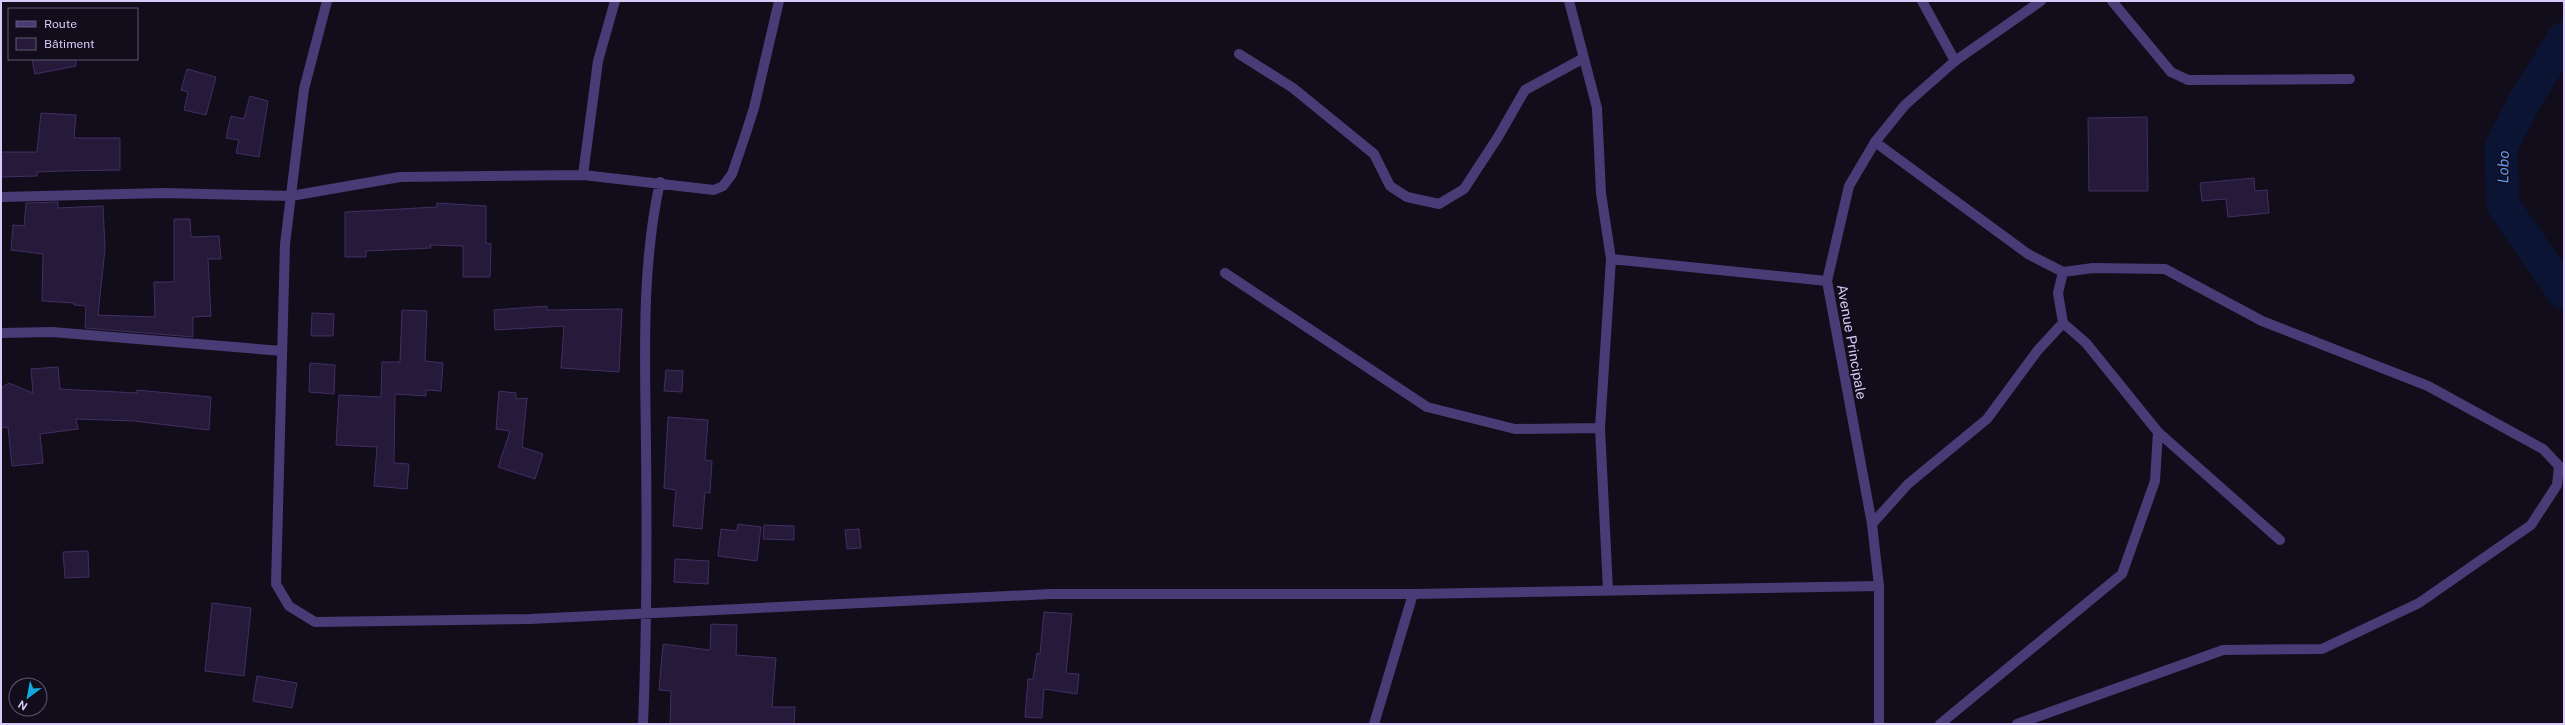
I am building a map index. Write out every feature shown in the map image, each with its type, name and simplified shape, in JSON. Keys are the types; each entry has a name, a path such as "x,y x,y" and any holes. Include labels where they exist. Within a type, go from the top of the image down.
{"street":[{"path":"327,1 304,90 285,244 276,584 289,606 315,622 530,619 1051,594 1413,594 1879,586"},
{"path":"583,175 598,61 614,1"},
{"path":"1,198 164,194 291,196 400,177 583,175 660,182 714,190 723,186 732,174 754,108 779,1"},
{"path":"1569,1 1597,108 1601,193 1611,259 1600,428 1608,590"},
{"path":"1922,1 1955,62"},
{"name":"Avenue Principale","path":"1879,724 1879,586 1872,524 1827,281 1849,186 1875,142 1905,105 1955,62 2041,1"},
{"path":"2112,1 2171,72 2188,80 2350,79"},
{"path":"1239,54 1293,88 1374,154 1390,186 1407,197 1439,204 1464,189 1498,137 1525,90 1584,58"},
{"path":"1875,142 2028,254 2063,272 2093,268 2165,268 2262,321 2428,386 2543,449 2559,466 2557,485 2531,525 2412,606 2322,649 2223,650 2017,724"},
{"path":"643,724 648,614 644,318 652,226 660,182"},
{"path":"1611,259 1827,281"},
{"path":"2063,272 2058,293 2063,323 2086,343 2158,432 2280,540"},
{"path":"1225,273 1427,408 1515,429 1600,428"},
{"path":"1872,524 1908,484 1987,419 2038,350 2063,323"},
{"path":"1,333 52,332 282,351"},
{"path":"1940,724 2122,574 2155,481 2158,432"},
{"path":"1374,724 1413,594"}],"building":[{"path":"32,60 76,60 76,66 35,74"},
{"path":"187,69 216,77 206,115 184,110 188,92 181,90"},
{"path":"250,96 268,101 259,157 236,153 239,140 226,138 231,116 244,119"},
{"path":"41,113 76,115 74,138 120,138 120,170 37,172 37,176 1,177 1,152 37,152"},
{"path":"2147,117 2148,191 2089,191 2088,118"},
{"path":"2254,178 2255,191 2267,190 2269,213 2228,217 2226,199 2202,201 2200,183"},
{"path":"58,202 58,208 103,206 105,249 98,315 155,317 154,282 174,282 174,219 190,219 191,237 219,236 221,259 208,259 211,316 193,317 193,337 85,328 86,306 74,305 74,303 42,301 43,254 11,250 13,225 24,226 26,203"},
{"path":"437,203 486,206 486,243 491,244 490,277 463,277 463,246 430,245 431,248 366,251 366,257 345,257 345,212 437,207"},
{"path":"547,306 547,310 622,309 619,372 561,368 564,326 495,330 494,310"},
{"path":"402,310 427,311 425,361 443,363 441,391 426,390 426,396 395,394 394,463 409,464 407,489 374,486 377,447 336,445 339,395 381,397 382,362 400,362"},
{"path":"312,313 334,314 333,336 311,336"},
{"path":"310,363 335,365 334,394 309,392"},
{"path":"58,367 60,389 137,393 137,390 211,397 209,430 134,421 76,419 78,429 40,434 43,463 12,466 8,427 1,428 1,388 9,383 33,393 31,369"},
{"path":"666,370 683,371 682,392 664,391"},
{"path":"499,391 516,393 516,399 527,398 522,447 543,454 535,479 498,467 510,431 496,429"},
{"path":"668,417 708,420 705,460 712,461 710,493 705,492 702,529 673,526 676,490 664,488"},
{"path":"738,524 761,527 757,561 718,556 721,529 737,531"},
{"path":"764,525 794,526 794,540 763,539"},
{"path":"859,529 861,548 847,549 845,530"},
{"path":"88,551 89,577 65,578 63,552"},
{"path":"675,559 709,561 708,584 674,582"},
{"path":"212,603 251,608 244,676 205,671"},
{"path":"1044,612 1072,614 1066,673 1079,674 1077,694 1044,689 1042,718 1025,717 1028,679 1033,679 1037,653 1040,654"},
{"path":"711,624 737,625 736,655 776,658 772,707 795,707 794,724 670,724 671,691 659,690 663,644 710,650"},
{"path":"257,676 297,683 292,708 253,701"}],"waterway":[{"name":"Lobo","path":"2564,38 2524,102 2501,147 2503,205 2564,293"}]}
